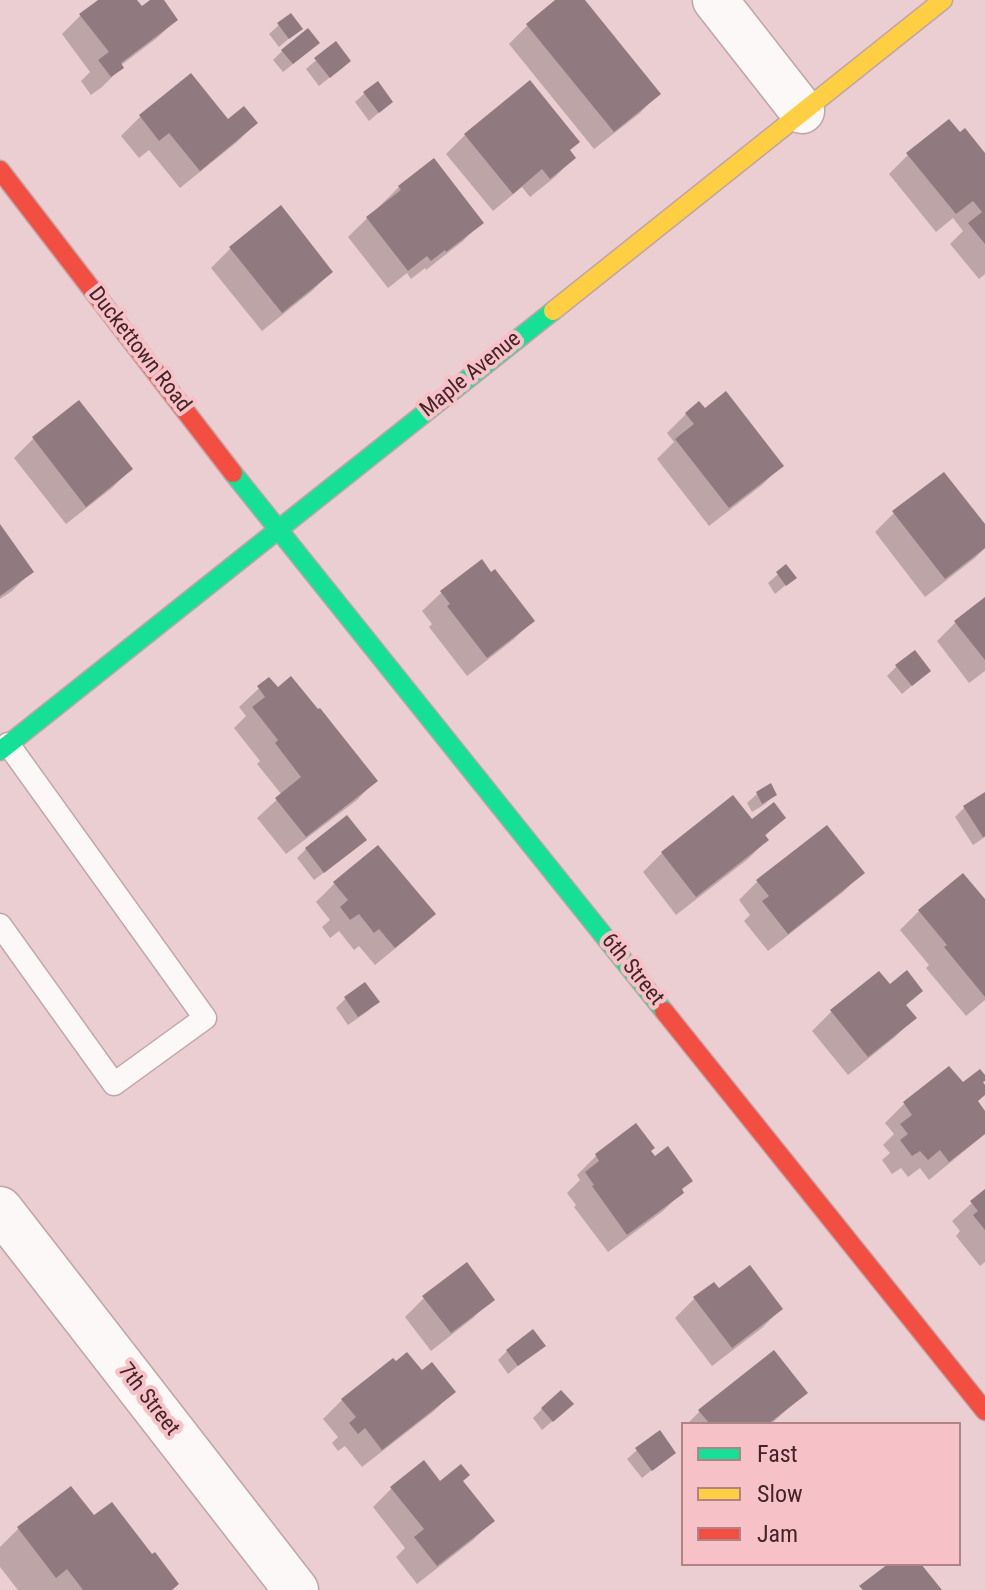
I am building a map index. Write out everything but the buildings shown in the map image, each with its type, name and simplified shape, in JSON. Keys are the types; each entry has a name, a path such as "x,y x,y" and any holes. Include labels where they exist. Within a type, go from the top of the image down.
{"street":[{"path":"715,0 802,111"},
{"name":"Maple Avenue","path":"4,748 943,0"},
{"name":"Duckettown Road","path":"0,170 277,530"},
{"name":"6th Street","path":"277,530 985,1411"},
{"name":"7th Street","path":"0,1209 296,1590"}],"lane":[{"path":"0,925 114,1084 205,1018 4,748"}],"traffic: fast":[{"path":"0,751 553,311"},
{"path":"233,473 664,1011"}],"traffic: slow":[{"path":"553,311 943,0"}],"traffic: jam":[{"path":"0,170 233,473"},
{"path":"664,1011 985,1411"}]}
